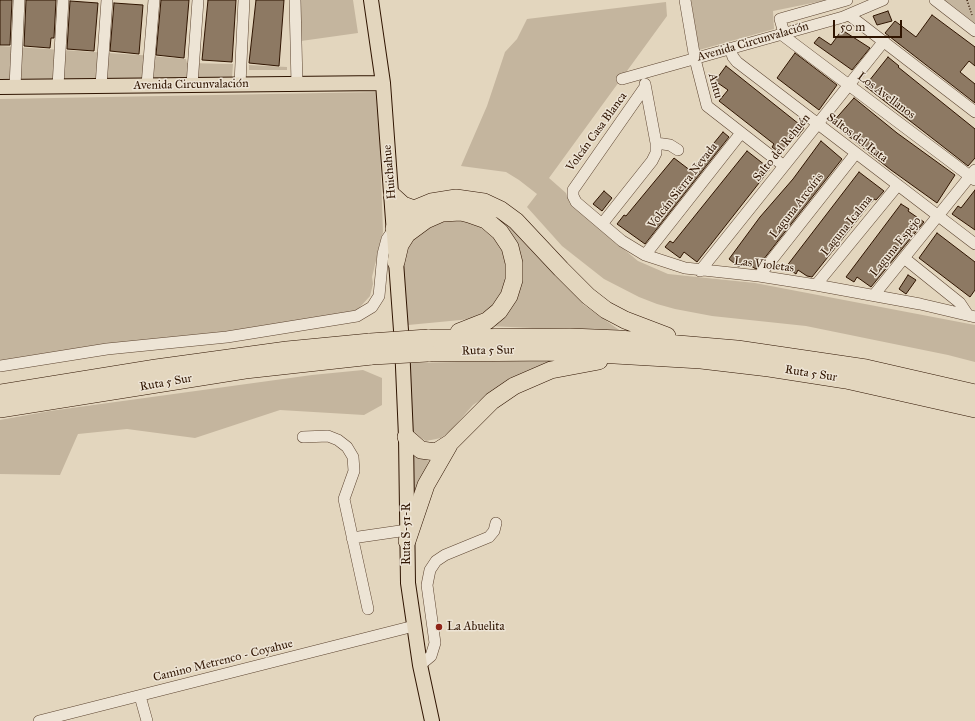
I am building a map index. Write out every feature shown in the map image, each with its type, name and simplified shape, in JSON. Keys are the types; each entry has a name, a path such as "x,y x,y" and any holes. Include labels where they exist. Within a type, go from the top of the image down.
{"highway":[{"path":"392,195 403,205 414,209"},
{"path":"394,229 414,209 435,201 456,198 474,200 493,206 516,221 588,296 606,310 624,320 663,335 715,346"},
{"path":"396,262 400,245 413,229 434,216 451,212 470,214 486,220 500,232 510,247 514,263 514,280 509,296 499,310 487,321 428,345"},
{"name":"Ruta 5 Sur","path":"0,393 272,352 371,349 570,337 715,346 828,361 904,376 975,393"},
{"name":"Ruta 5 Sur","path":"428,345 702,360 805,373 887,388 975,409"},
{"name":"Ruta 5 Sur","path":"0,409 371,349"},
{"path":"406,437 417,448 430,453 440,451 450,444 492,401 526,380 551,370 576,364 649,356"},
{"path":"407,536 426,485 450,444"}],"main road":[{"name":"Huichahue","path":"371,0 382,83 392,195 402,344"},
{"name":"Avenida Circunvalación","path":"0,87 382,83"},
{"name":"Ruta S-51-R","path":"402,344 406,437 408,583 420,666 432,721"}],"street":[{"path":"16,86 19,0"},
{"path":"58,86 63,0"},
{"path":"101,86 107,0"},
{"path":"147,85 154,0"},
{"path":"192,85 198,0"},
{"path":"240,84 244,0"},
{"path":"295,0 297,84"},
{"name":"Antu","path":"685,0 695,59 707,106 784,166"},
{"path":"783,33 780,19 847,0"},
{"name":"Avenida Circunvalación","path":"622,79 642,72 695,59 850,15 883,0"},
{"path":"935,0 975,31"},
{"path":"850,15 975,112"},
{"name":"Los Avellanos","path":"783,33 849,85 973,176"},
{"name":"Salto del Rehuén","path":"700,271 884,41"},
{"name":"Saltos del Itata","path":"730,48 733,57 737,62 975,244"},
{"path":"602,224 652,161 656,153 656,143 642,72"},
{"name":"Volcán Casa Blanca","path":"572,193 575,185 645,87"},
{"name":"Volcán Sierra Nevada","path":"645,255 741,133"},
{"path":"656,143 670,145 678,150"},
{"name":"Laguna Arcoíris","path":"759,276 856,153"},
{"name":"Laguna Espejo","path":"874,295 938,216 973,176"},
{"name":"Laguna Icalma","path":"816,285 898,185"},
{"name":"Las Violetas","path":"572,193 576,202 622,241 645,255 671,265 700,271 759,276 816,285 874,295 972,316"},
{"path":"0,366 107,349 227,337 357,316 372,307 378,296 383,254 387,239 394,229"},
{"path":"904,258 956,299 972,316"},
{"path":"303,437 328,436 338,440 347,447 353,457 354,471 344,499 368,609"},
{"path":"420,666 431,656 435,643 427,585 430,570 436,561 445,555 489,537 494,531 496,523"},
{"path":"352,538 407,536"},
{"name":"Camino Metrenco - Coyahue","path":"39,721 414,626"},
{"path":"140,696 148,721"}],"path":[{"path":"967,0 974,18"}],"shaded area":[{"path":"301,0 353,0 358,33 301,41"},
{"path":"691,0 827,0 773,11 774,29 699,50"},
{"path":"942,0 975,0 975,25"},
{"path":"666,2 667,16 549,178 566,193 570,204 638,261 668,274 755,283 975,325 975,362 948,355 806,326 712,316 657,304 639,297 604,279 562,246 527,207 537,194 519,180 506,172 461,166 487,106 505,52 517,39 527,19"},
{"path":"0,46 186,59 187,63 233,64 232,77 0,80"},
{"path":"249,65 287,67 287,70 249,70"},
{"path":"378,92 383,232 372,277 373,284 370,296 351,317 0,366 0,99"},
{"path":"476,210 494,211 558,273 584,305 622,332 488,326 522,261"},
{"path":"463,218 490,230 503,249 507,271 503,289 495,303 487,310 471,319 408,325 403,274 404,258 408,245 415,236 428,225"},
{"path":"561,360 495,390 473,405 451,430 441,438 426,441 411,432 408,363"},
{"path":"363,370 382,378 382,405 364,415 280,410 195,438 127,429 78,434 60,475 0,474 0,420 50,411 312,375"},
{"path":"410,452 429,461 410,505"}],"building":[{"path":"0,0 12,0 10,45 0,45"},
{"path":"26,0 56,0 54,38 51,38 50,48 24,46"},
{"path":"161,0 189,0 184,58 156,55"},
{"path":"208,0 236,0 232,62 202,60"},
{"path":"256,0 284,0 279,66 249,63"},
{"path":"70,1 98,3 94,51 67,49"},
{"path":"114,3 143,5 139,54 110,51"},
{"path":"888,11 892,21 877,25 873,16"},
{"path":"932,15 975,47 975,66 969,61 960,72 975,84 975,103 885,33 895,21 916,37"},
{"path":"842,30 870,48 852,70 814,43 819,37 831,45"},
{"path":"795,53 837,85 819,110 777,78"},
{"path":"888,57 899,66 898,67 975,129 975,158 968,166 865,86"},
{"path":"726,66 804,128 797,137 795,135 781,154 772,147 774,144 719,101 728,90 715,81"},
{"path":"854,98 897,133 955,175 937,203 891,170 832,123"},
{"path":"723,132 729,137 645,244 617,224 624,215 626,216 674,158 691,171"},
{"path":"821,141 842,159 756,269 743,261 739,267 729,259 760,217 793,179"},
{"path":"747,151 770,169 697,262 684,252 680,258 665,247 670,241 673,243"},
{"path":"859,172 884,191 876,200 874,199 812,277 807,276 798,270 796,274 786,267"},
{"path":"975,190 975,230 952,214 958,206 961,208"},
{"path":"604,191 612,198 602,211 593,204"},
{"path":"901,204 924,222 871,287 857,277 854,282 846,277"},
{"path":"937,233 975,262 975,290 970,297 919,258"},
{"path":"908,275 916,280 906,294 899,289"}],"place":[{"name":"La Abuelita","path":"439,627"}]}
